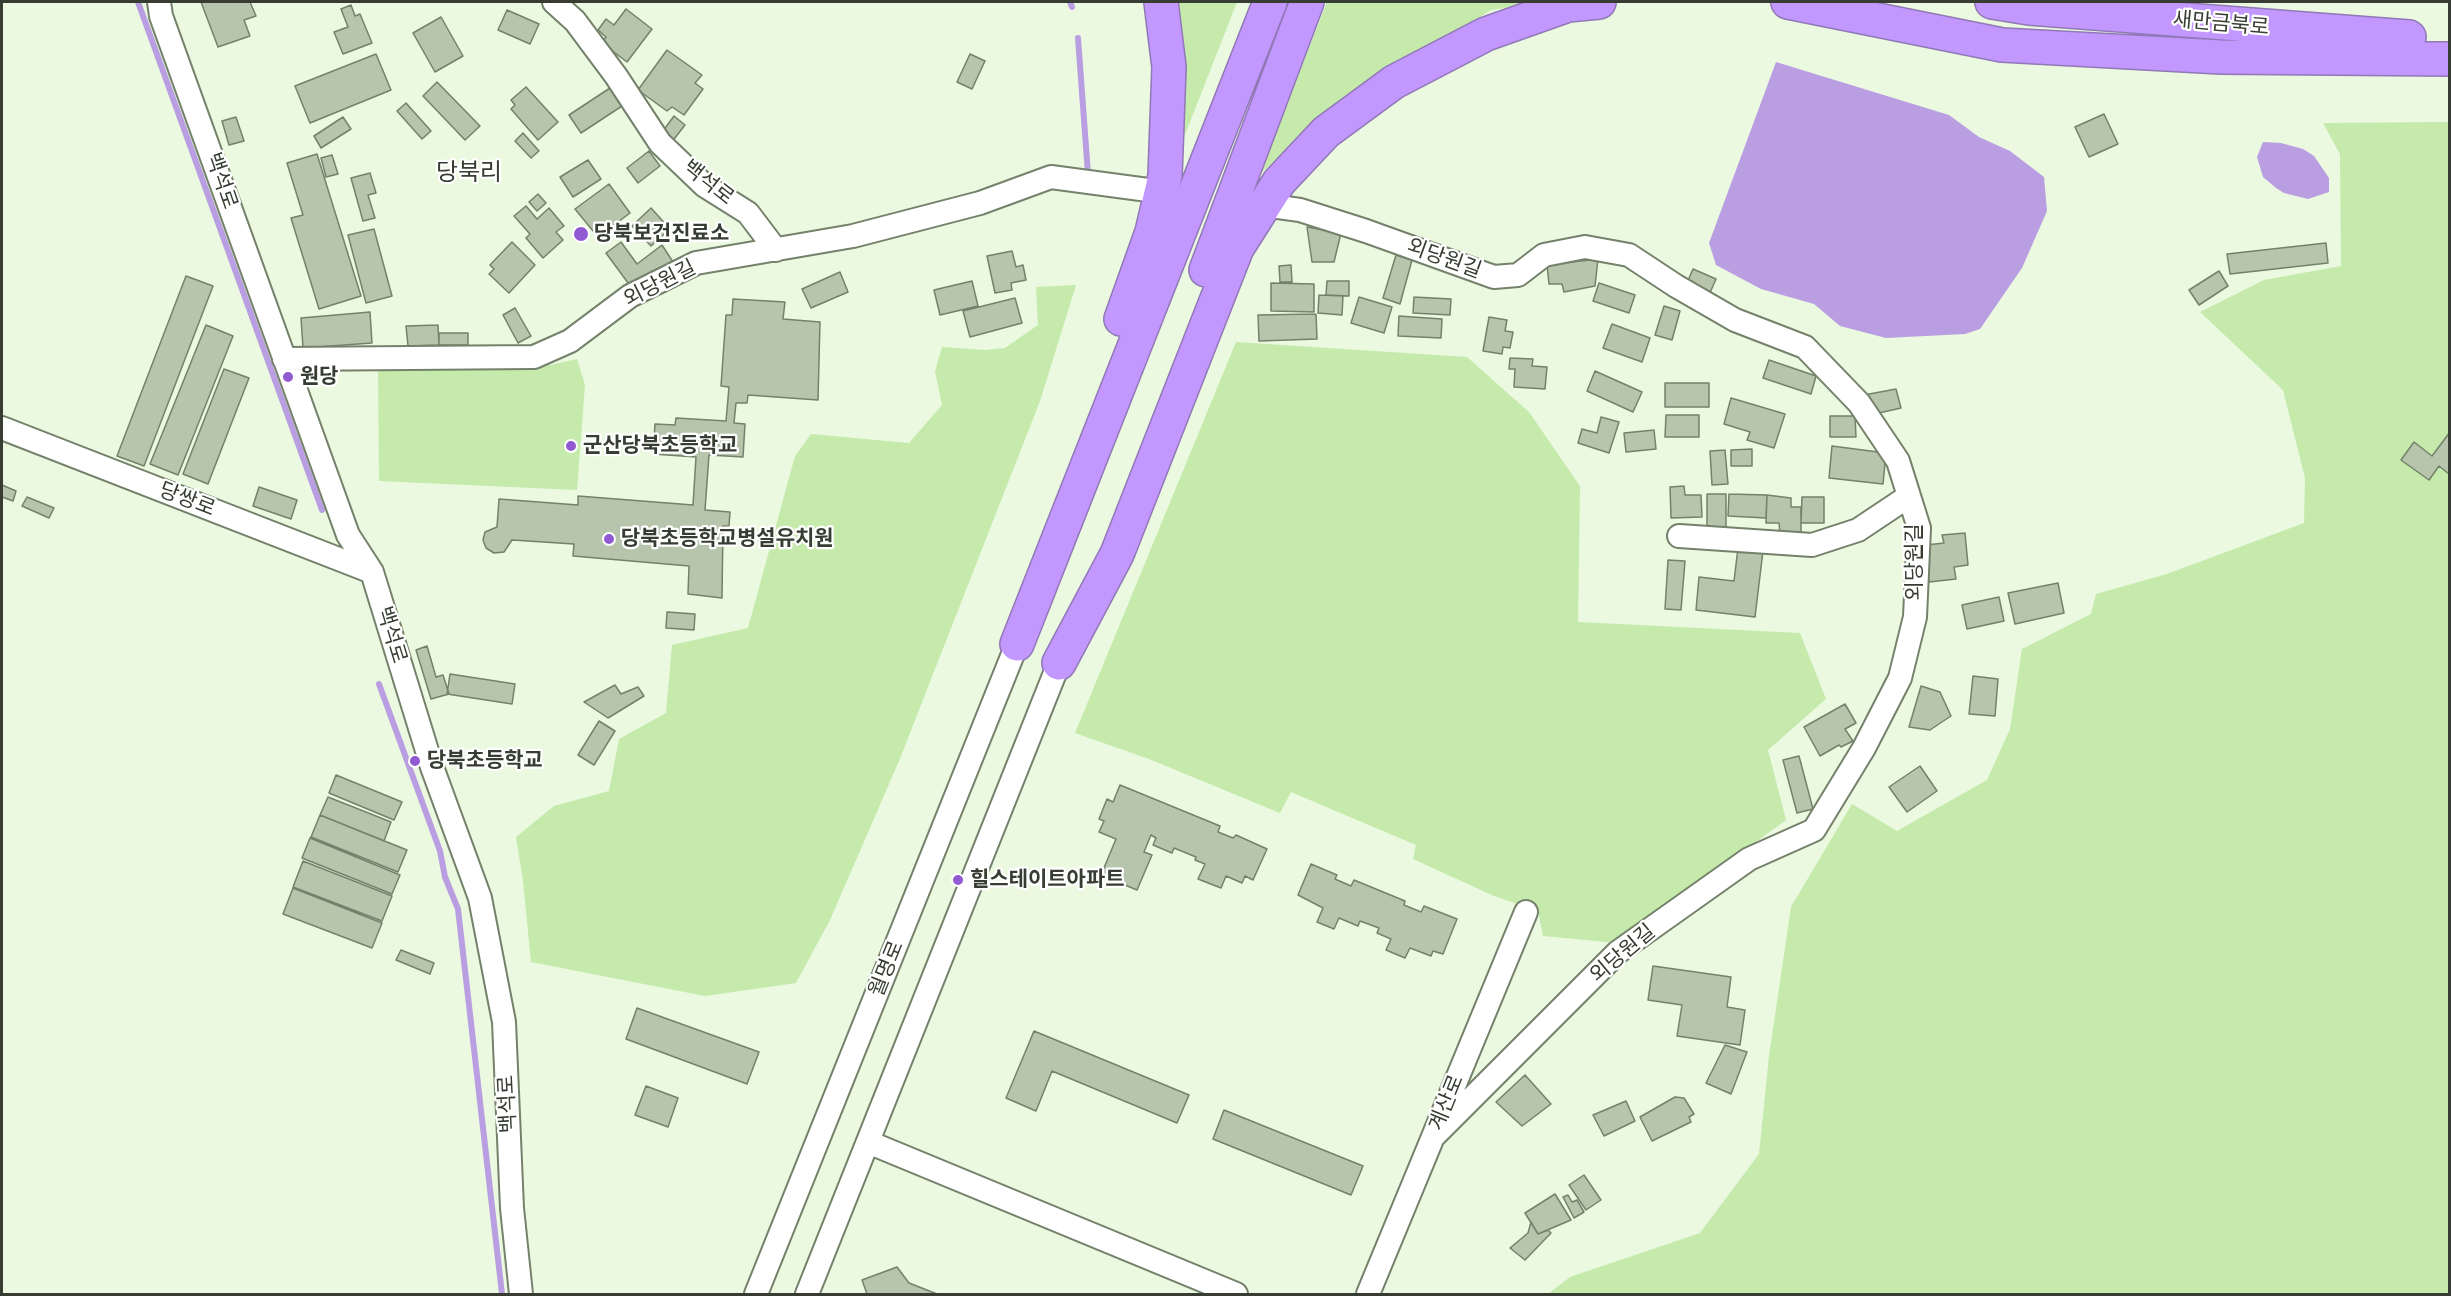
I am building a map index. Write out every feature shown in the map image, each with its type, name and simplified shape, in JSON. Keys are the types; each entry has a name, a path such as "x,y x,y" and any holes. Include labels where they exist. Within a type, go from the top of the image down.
{"highway":[{"path":"1017,644 1043,523 1129,299 1152,231 1165,176 1169,67 1161,2"},
{"path":"1017,644 1270,2"},
{"path":"1059,663 1307,2"},
{"path":"1059,663 1117,554 1237,248 1280,182 1326,132 1394,82 1486,34 1568,5 1599,2"},
{"path":"1788,2 2002,45 2221,57 2450,59"},
{"name":"새만금북로","path":"1992,2 2029,8 2366,36 2450,39"}],"street":[{"name":"백석로","path":"159,2 161,16 348,535 372,572 432,767 480,898 504,1022 512,1208 521,1294"},
{"name":"백석로","path":"554,2 575,21 616,76 660,143 705,186 748,213 776,250"},
{"name":"외당원길","path":"284,359 534,357 570,341 630,296 696,263 853,236 980,203 1051,177 1148,190"},
{"name":"외당원길","path":"1278,207 1300,210 1366,231 1494,277 1518,275 1544,255 1585,247 1629,255 1676,286 1735,320 1805,347 1859,403 1898,461 1919,528 1915,617 1900,678 1864,748 1814,830 1749,859 1618,952 1433,1137"},
{"name":"당쌍로","path":"2,429 372,572"},
{"path":"1679,536 1812,545 1858,530 1909,496"},
{"name":"월명로","path":"756,1294 1017,644"},
{"path":"807,1294 1059,663"},
{"name":"계산로","path":"1368,1294 1526,912"},
{"path":"868,1142 1236,1294"}],"green space":[{"path":"1174,2 1237,2 1179,150"},
{"path":"1327,2 1545,2 1491,10 1333,108 1260,174"},
{"path":"2449,122 2449,1294 1548,1294 1570,1277 1700,1233 1759,1154 1769,1056 1791,907 1852,804 1897,831 1987,780 2010,729 2022,649 2091,614 2096,594 2167,574 2304,523 2305,478 2283,390 2200,312 2264,280 2341,266 2340,154 2323,123"},
{"path":"1076,285 1040,401 899,761 830,920 796,983 705,996 531,962 516,837 554,806 609,791 619,739 666,713 672,645 748,628 795,456 811,434 909,443 942,405 935,371 942,347 985,350 1005,348 1038,325 1036,287"},
{"path":"1236,342 1467,357 1529,412 1580,486 1578,622 1800,633 1826,699 1768,750 1786,820 1617,943 1543,936 1538,911 1494,896 1413,859 1416,845 1291,792 1280,813 1149,759 1075,733"},
{"path":"577,359 585,385 577,490 379,481 378,368 550,365"}],"shaded area":[{"path":"1776,62 1949,115 1979,137 2010,151 2044,177 2047,211 2022,268 1980,329 1965,334 1886,338 1840,326 1814,304 1761,289 1716,265 1709,243"},
{"path":"2263,142 2281,143 2303,149 2314,156 2329,178 2329,192 2308,199 2284,193 2276,188 2263,177 2257,157"}],"building":[{"path":"201,2 250,2 256,16 244,20 250,36 218,47"},
{"path":"351,5 355,16 360,14 372,43 343,54 334,32 348,27 341,9"},
{"path":"626,9 652,29 627,62 602,43 606,37 598,30 606,19 614,25"},
{"path":"507,10 539,24 530,44 498,30"},
{"path":"441,17 463,56 435,72 413,33"},
{"path":"667,50 702,75 695,83 703,89 684,115 672,107 667,111 638,90"},
{"path":"376,54 391,90 310,123 295,86"},
{"path":"970,54 985,61 972,89 957,82"},
{"path":"437,82 480,126 465,140 423,96"},
{"path":"526,87 558,122 538,140 511,109 515,105 511,100"},
{"path":"610,88 622,106 581,133 569,115"},
{"path":"406,103 431,131 422,139 397,111"},
{"path":"2104,114 2118,144 2089,157 2075,127"},
{"path":"674,116 685,125 671,143 660,135"},
{"path":"236,117 244,141 229,145 222,121"},
{"path":"343,117 351,129 321,148 314,136"},
{"path":"523,133 539,151 531,158 515,141"},
{"path":"649,151 660,166 638,183 627,168"},
{"path":"317,154 361,296 319,309 291,218 303,215 287,163"},
{"path":"332,155 338,174 326,177 321,158"},
{"path":"588,160 601,179 573,197 560,177"},
{"path":"370,173 376,193 368,195 375,218 363,221 351,178"},
{"path":"609,184 630,213 598,237 575,209"},
{"path":"538,194 546,203 537,211 529,202"},
{"path":"526,206 537,219 549,208 564,226 556,232 563,240 543,258 526,238 530,234 514,216"},
{"path":"651,208 670,229 651,246 632,226"},
{"path":"1307,227 1341,233 1334,262 1312,262"},
{"path":"374,229 392,296 366,303 348,235"},
{"path":"512,242 535,265 509,293 489,274 494,269 490,265"},
{"path":"621,242 637,264 662,245 675,265 657,278 652,271 631,287 606,253"},
{"path":"2326,243 2328,263 2230,274 2227,254"},
{"path":"1012,251 1016,267 1023,265 1026,280 1011,283 1012,290 995,293 987,256"},
{"path":"1396,255 1412,260 1400,304 1383,298"},
{"path":"1598,259 1595,286 1564,292 1562,284 1549,284 1547,265"},
{"path":"1291,265 1292,282 1280,282 1279,266"},
{"path":"1693,269 1716,279 1709,295 1686,285"},
{"path":"2219,271 2228,286 2199,305 2189,290"},
{"path":"840,272 848,292 811,308 802,289"},
{"path":"186,276 213,286 144,466 117,456"},
{"path":"972,281 978,306 940,315 934,290"},
{"path":"1327,281 1349,281 1349,296 1326,295"},
{"path":"1271,283 1314,284 1314,312 1271,311"},
{"path":"1599,283 1635,295 1629,313 1593,301"},
{"path":"1319,295 1343,296 1342,315 1318,313"},
{"path":"1359,297 1392,307 1384,333 1351,323"},
{"path":"1414,297 1451,299 1450,315 1413,313"},
{"path":"1015,298 1022,323 970,337 963,311"},
{"path":"733,299 785,302 783,319 820,322 818,400 748,395 747,403 736,403 734,423 745,424 743,457 709,455 705,510 730,512 729,526 723,526 722,598 688,594 689,566 573,556 574,544 512,540 504,552 494,553 486,548 483,540 485,532 497,527 499,499 578,505 578,496 693,505 696,457 653,454 655,424 675,425 676,418 726,421 729,387 721,386 726,315 732,315"},
{"path":"1664,306 1680,311 1672,340 1655,335"},
{"path":"515,308 531,336 518,343 503,315"},
{"path":"370,312 372,343 303,348 301,318"},
{"path":"1316,314 1317,339 1259,341 1258,315"},
{"path":"1399,316 1442,319 1441,338 1398,336"},
{"path":"1489,317 1507,320 1505,331 1513,332 1510,348 1503,347 1502,354 1483,351"},
{"path":"1612,324 1650,338 1642,362 1603,348"},
{"path":"206,325 233,336 178,475 150,464"},
{"path":"438,325 439,345 408,346 406,326"},
{"path":"439,333 468,333 468,345 439,345"},
{"path":"1510,358 1533,359 1532,366 1547,367 1545,389 1514,387 1515,369 1509,369"},
{"path":"1769,360 1816,376 1811,394 1763,378"},
{"path":"224,369 249,378 208,484 183,474"},
{"path":"1595,371 1642,392 1633,412 1587,391"},
{"path":"1665,383 1709,383 1709,407 1665,407"},
{"path":"1896,389 1901,408 1879,413 1864,395"},
{"path":"1731,398 1785,414 1774,448 1747,440 1750,432 1724,424"},
{"path":"1666,415 1699,415 1699,437 1665,437"},
{"path":"1830,416 1855,416 1856,437 1830,437"},
{"path":"1601,417 1619,422 1609,453 1578,443 1582,429 1597,433"},
{"path":"1654,430 1656,449 1626,452 1624,433"},
{"path":"2450,432 2449,474 2439,466 2429,480 2401,460 2414,442 2432,456"},
{"path":"1832,446 1886,453 1883,484 1829,478"},
{"path":"1752,449 1752,466 1731,466 1731,450"},
{"path":"1725,450 1728,484 1712,485 1710,451"},
{"path":"2,485 16,491 13,501 2,497"},
{"path":"1684,486 1685,495 1701,495 1702,517 1671,518 1670,487"},
{"path":"259,487 297,500 291,519 253,506"},
{"path":"1707,494 1726,494 1726,530 1707,529"},
{"path":"1729,494 1767,495 1766,518 1728,516"},
{"path":"1767,495 1791,498 1791,507 1801,507 1801,534 1780,534 1779,523 1766,523"},
{"path":"27,497 54,508 49,518 22,506"},
{"path":"1802,497 1824,497 1824,523 1801,523"},
{"path":"1965,533 1968,565 1954,567 1956,579 1929,582 1926,545 1944,543 1942,535"},
{"path":"1738,548 1763,551 1755,617 1696,610 1699,577 1734,581"},
{"path":"1668,560 1685,561 1681,610 1665,609"},
{"path":"2058,583 2064,613 2015,624 2008,593"},
{"path":"1999,597 2004,621 1967,629 1962,605"},
{"path":"667,612 695,614 694,630 666,628"},
{"path":"427,646 436,677 443,675 449,694 431,699 416,650"},
{"path":"450,674 515,684 512,704 447,694"},
{"path":"1973,676 1998,679 1995,716 1969,714"},
{"path":"615,685 621,694 638,687 644,696 608,718 584,702"},
{"path":"1921,686 1940,692 1951,716 1930,730 1909,727"},
{"path":"1845,704 1856,723 1845,729 1853,741 1841,747 1839,745 1820,756 1804,727"},
{"path":"599,721 615,731 594,765 578,755"},
{"path":"1799,756 1813,809 1797,813 1783,760"},
{"path":"1920,766 1937,791 1907,812 1889,787"},
{"path":"336,775 402,802 394,820 329,793"},
{"path":"1120,785 1220,826 1218,832 1233,838 1236,835 1267,849 1253,880 1245,876 1242,883 1226,876 1221,888 1198,879 1205,864 1195,860 1196,857 1174,848 1172,853 1153,845 1156,838 1151,835 1144,852 1152,855 1137,890 1101,875 1116,839 1099,832 1104,821 1099,819 1107,799 1113,802"},
{"path":"328,797 391,822 384,841 320,815"},
{"path":"320,815 407,850 398,872 311,837"},
{"path":"310,838 400,875 392,894 302,858"},
{"path":"303,861 392,896 382,921 293,887"},
{"path":"1311,864 1337,875 1335,879 1351,886 1354,880 1405,901 1404,905 1421,912 1424,906 1457,919 1443,954 1433,951 1431,956 1410,948 1405,958 1386,950 1391,939 1377,933 1379,928 1360,921 1358,926 1339,918 1334,929 1317,922 1323,908 1298,895"},
{"path":"293,888 382,923 372,948 283,914"},
{"path":"401,950 434,963 430,974 396,960"},
{"path":"1653,966 1731,977 1727,1007 1745,1010 1740,1045 1677,1036 1682,1005 1648,1000"},
{"path":"637,1008 759,1052 747,1084 626,1039"},
{"path":"1034,1031 1189,1095 1177,1123 1052,1071 1036,1111 1006,1098"},
{"path":"1725,1045 1747,1052 1731,1094 1706,1083"},
{"path":"1525,1075 1551,1104 1522,1126 1496,1102"},
{"path":"646,1086 678,1098 668,1127 635,1115"},
{"path":"1675,1097 1684,1098 1694,1114 1689,1117 1691,1122 1652,1141 1640,1117"},
{"path":"1626,1101 1635,1121 1604,1136 1593,1115"},
{"path":"1224,1110 1363,1166 1351,1195 1213,1139"},
{"path":"1584,1175 1601,1200 1586,1210 1569,1185"},
{"path":"1555,1194 1571,1220 1538,1234 1525,1213"},
{"path":"1568,1195 1572,1202 1577,1200 1584,1212 1574,1218 1563,1197"},
{"path":"1531,1222 1538,1234 1548,1230 1551,1233 1525,1260 1510,1248 1528,1233"},
{"path":"897,1267 909,1283 937,1294 867,1294 862,1280"}],"waterway":[{"path":"138,2 322,510"},
{"path":"1070,2 1072,7"},
{"path":"1078,38 1088,174"},
{"path":"379,684 440,851 445,877 458,909 502,1294"}],"place":[{"name":"당북보건진료소","path":"581,234"},
{"name":"원당","path":"288,377"},
{"name":"군산당북초등학교","path":"571,446"},
{"name":"당북초등학교병설유치원","path":"609,539"},
{"name":"당북초등학교","path":"415,761"},
{"name":"힐스테이트아파트","path":"958,880"}],"district":[{"name":"당북리","path":"469,173"}]}
